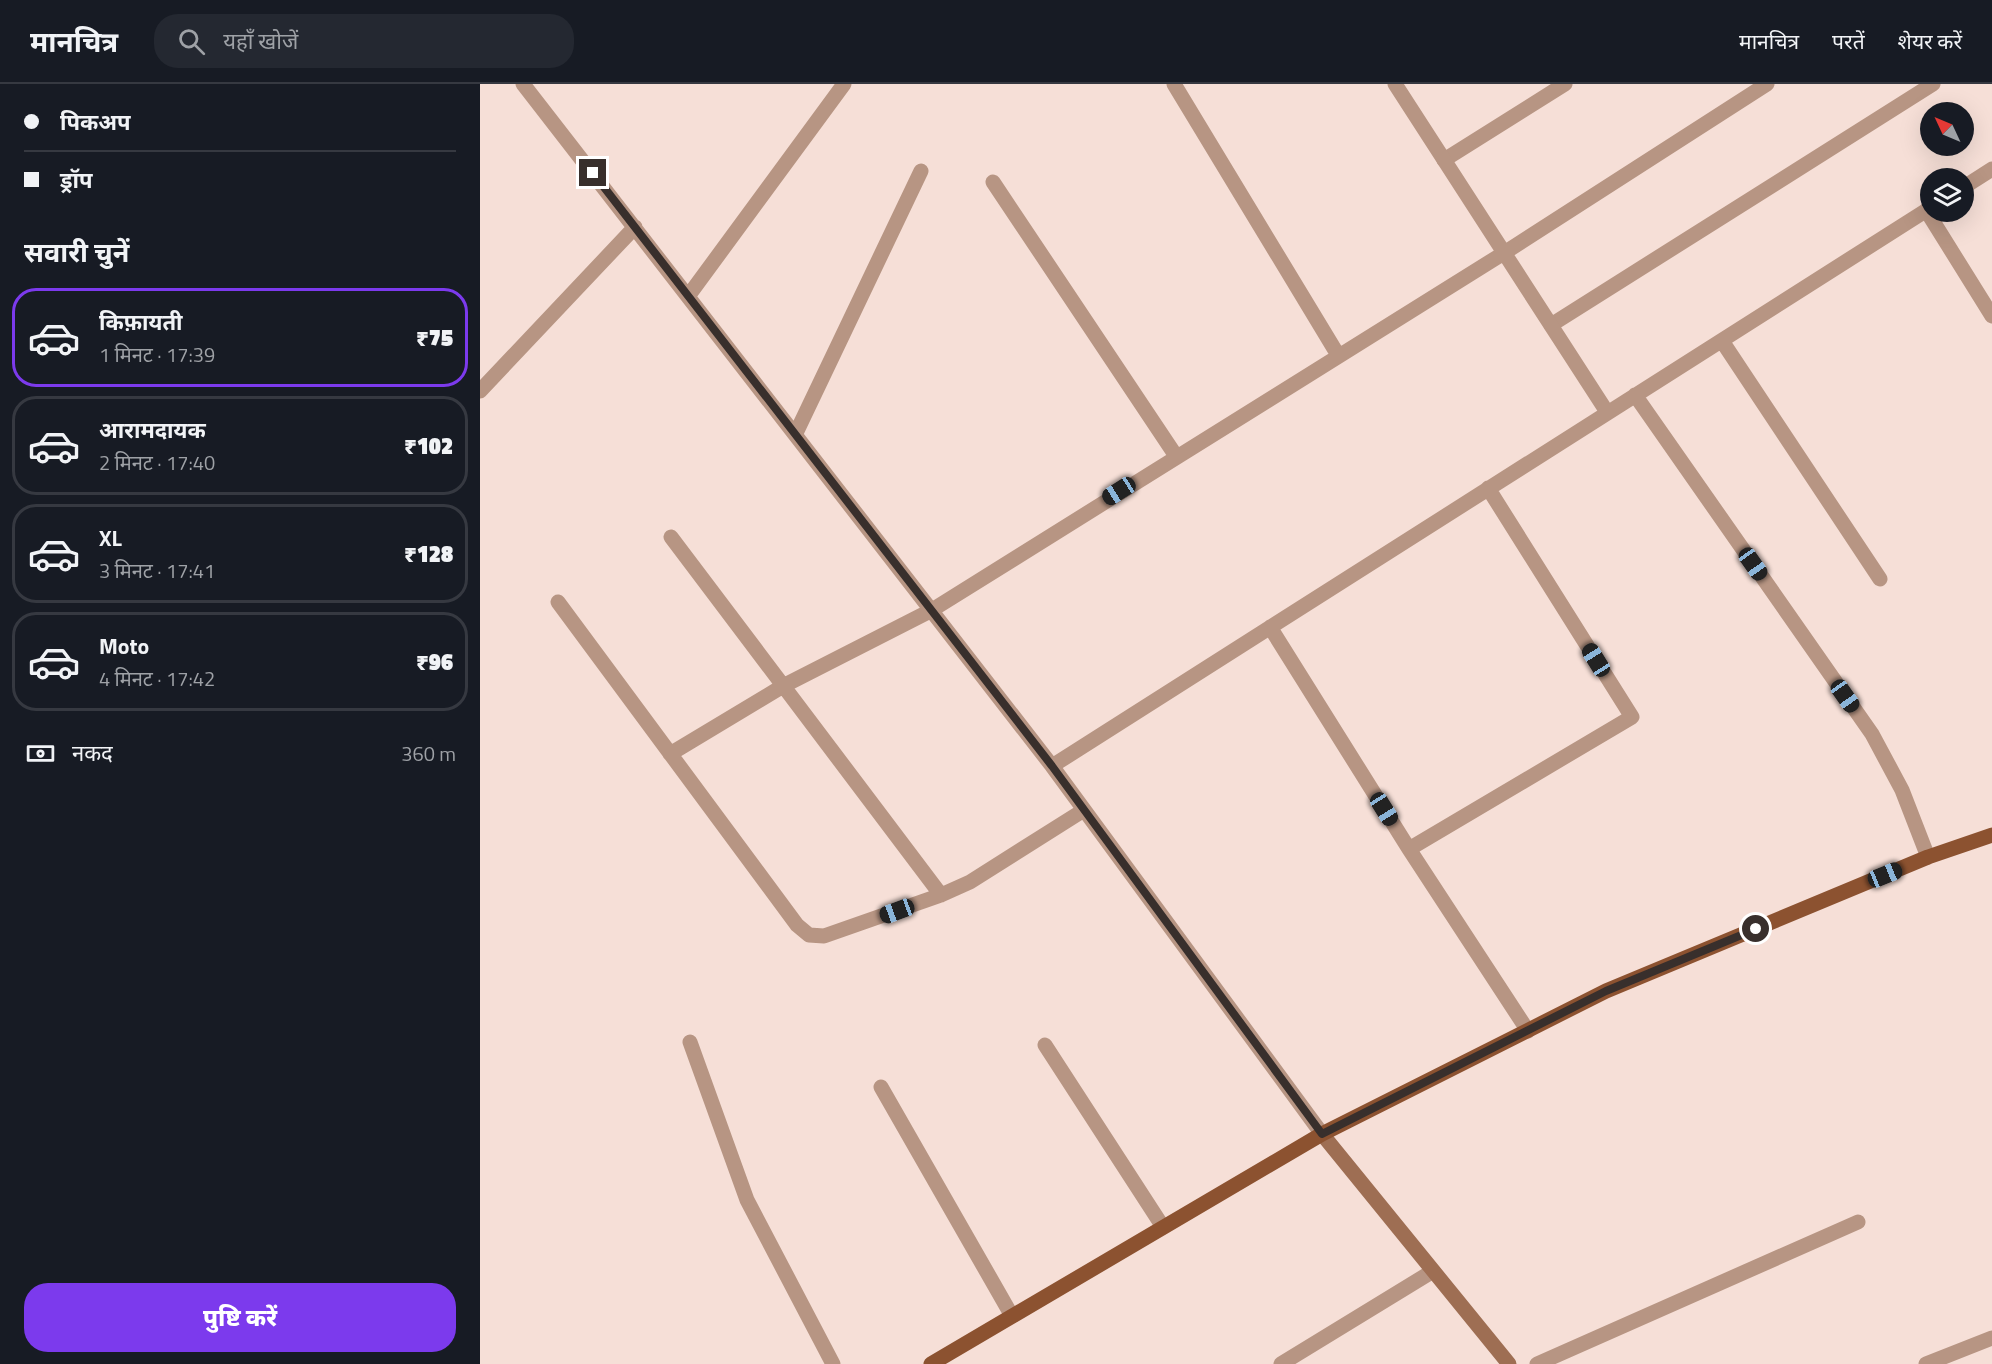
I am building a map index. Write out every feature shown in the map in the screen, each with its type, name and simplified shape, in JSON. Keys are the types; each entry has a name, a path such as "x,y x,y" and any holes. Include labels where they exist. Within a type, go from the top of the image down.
{"main road":[{"path":"931,1364 1322,1134 1606,991 1928,857 1992,835"}],"street":[{"path":"523,84 689,295 1052,766 1322,1134 1509,1364"},
{"path":"689,295 844,84"},
{"path":"1174,84 1338,355"},
{"path":"1395,84 1606,412"},
{"path":"1444,160 1565,84"},
{"path":"670,754 783,686 932,610 1504,253 1767,84"},
{"path":"1551,325 1933,84"},
{"path":"1974,181 1992,169"},
{"path":"796,434 921,171"},
{"path":"993,182 1176,456"},
{"path":"1052,766 1920,214"},
{"path":"1936,222 1992,316"},
{"path":"480,391 635,227"},
{"path":"1722,341 1880,579"},
{"path":"1635,394 1872,734 1902,790 1928,857"},
{"path":"1409,849 1632,717 1488,488"},
{"path":"671,537 942,895"},
{"path":"558,602 797,925 809,935 824,936 852,928 942,895 970,882 1084,810"},
{"path":"1270,627 1409,849 1528,1031"},
{"path":"690,1042 747,1200 833,1364"},
{"path":"1045,1046 1164,1227"},
{"path":"881,1087 1012,1316"},
{"path":"1537,1364 1858,1221"},
{"path":"1281,1364 1433,1272"},
{"path":"1933,1363 1992,1338"}],"route":[{"path":"593,173 1052,766 1322,1134 1606,991 1756,929"}]}
